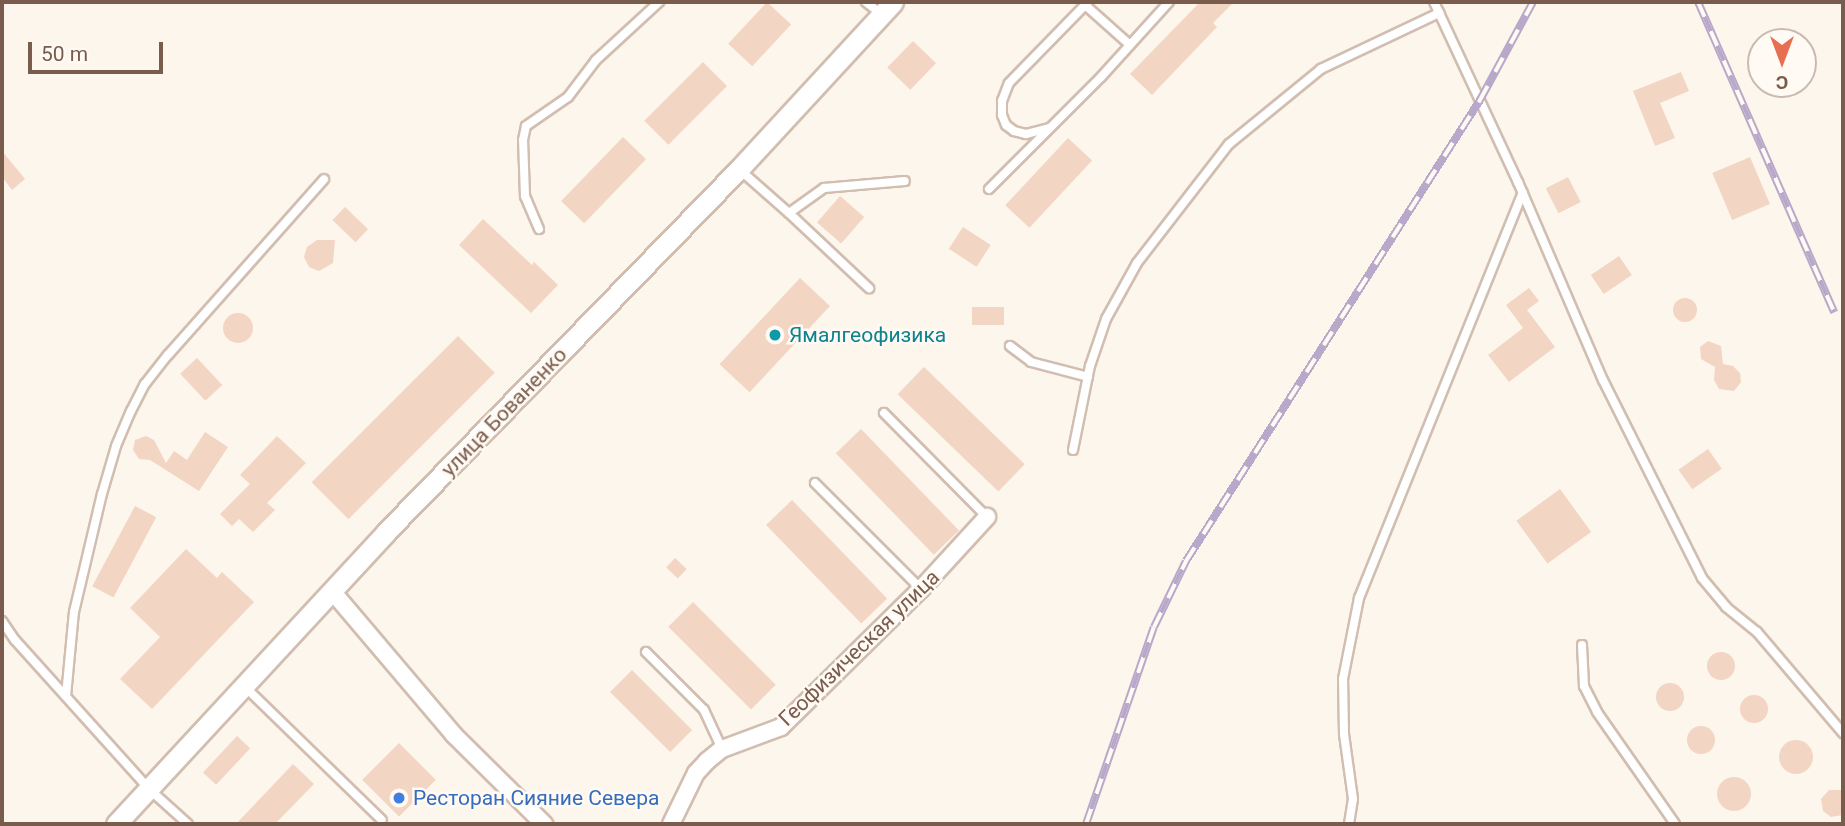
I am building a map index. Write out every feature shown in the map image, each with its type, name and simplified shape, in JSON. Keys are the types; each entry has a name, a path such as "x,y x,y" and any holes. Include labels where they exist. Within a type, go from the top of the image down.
{"street":[{"name":"улица Бованенко","path":"116,824 332,591 739,169 880,6"},
{"name":"Геофизическая улица","path":"671,824 696,773 722,749 781,727 921,589 987,517"},
{"path":"332,591 454,735 544,824"}],"lane":[{"path":"539,229 525,196 523,140 526,126 568,97 596,60 659,2"},
{"path":"989,190 1169,2"},
{"path":"1434,2 1523,193 1603,380 1702,578 1726,607 1765,642 1843,733"},
{"path":"1051,127 1037,132 1014,131 1006,125 1002,115 1002,101 1009,83 1086,3 1130,45"},
{"path":"1073,450 1088,377 1106,318 1137,263 1229,144 1321,69 1438,13"},
{"path":"739,169 869,288"},
{"path":"66,696 74,612 102,494 116,446 131,411 145,384 168,355 324,179"},
{"path":"789,213 824,188 905,181"},
{"path":"1349,824 1353,799 1344,734 1343,679 1359,598 1523,193"},
{"path":"1010,346 1031,362 1088,377"},
{"path":"884,413 987,517"},
{"path":"815,482 921,589"},
{"path":"2,621 149,789 188,824"},
{"path":"1583,645 1584,686 1597,712 1675,824"},
{"path":"646,652 704,710 722,749"},
{"path":"244,686 382,820"}],"building":[{"path":"767,2 791,25 752,66 728,44"},
{"path":"1200,2 1234,2 1213,23 1217,27 1152,95 1130,74"},
{"path":"913,41 936,63 910,90 887,68"},
{"path":"703,62 727,86 668,145 644,121"},
{"path":"1681,72 1689,91 1660,103 1675,138 1655,146 1633,91"},
{"path":"623,137 646,159 584,223 561,201"},
{"path":"1068,138 1092,161 1029,228 1005,205"},
{"path":"2,151 25,179 12,190 2,177"},
{"path":"1750,157 1770,204 1732,220 1712,173"},
{"path":"1568,177 1581,202 1558,213 1546,188"},
{"path":"840,196 864,217 841,243 817,222"},
{"path":"345,207 368,229 356,242 332,220"},
{"path":"483,219 532,265 534,262 558,285 531,313 459,245"},
{"path":"963,227 991,245 977,267 949,249"},
{"path":"317,240 335,240 333,263 319,271 309,267 304,257 307,247"},
{"path":"1619,256 1632,275 1604,294 1591,275"},
{"name":"Ямалгеофизика","path":"800,278 830,306 750,392 720,364"},
{"path":"1529,288 1539,301 1527,310 1555,347 1509,382 1488,355 1523,328 1506,305"},
{"path":"1685,298 1696,305 1697,310 1690,321 1685,322 1674,315 1673,310 1680,299"},
{"path":"972,307 1004,307 1004,325 972,325"},
{"path":"238,313 249,317 253,328 249,339 238,343 227,339 223,328 227,317"},
{"path":"458,336 495,373 348,519 312,482"},
{"path":"1708,341 1721,346 1723,364 1733,366 1740,373 1741,382 1734,391 1719,389 1714,380 1715,367 1701,359 1700,347"},
{"path":"197,358 222,385 205,401 180,374"},
{"path":"924,367 1025,464 998,492 898,394"},
{"path":"861,429 959,530 934,555 836,453"},
{"path":"205,432 228,447 199,491 150,460 139,459 133,450 135,440 146,436 154,440 166,463 174,451 187,460"},
{"path":"277,436 306,463 267,503 275,510 253,532 239,519 232,526 220,514 250,484 240,475"},
{"path":"1708,449 1722,469 1692,489 1679,470"},
{"path":"1560,489 1591,532 1547,564 1516,521"},
{"path":"792,500 887,599 861,624 766,525"},
{"path":"135,506 156,517 113,598 92,586"},
{"path":"186,549 217,578 222,572 254,602 152,709 120,679 160,637 130,608"},
{"path":"675,558 687,569 678,578 666,568"},
{"path":"693,602 776,685 751,709 668,627"},
{"path":"1721,652 1731,656 1735,666 1731,676 1721,680 1711,676 1707,666 1711,656"},
{"path":"632,670 692,730 670,752 610,692"},
{"path":"1670,683 1680,687 1684,697 1680,707 1670,711 1660,707 1656,697 1660,687"},
{"path":"1754,695 1764,699 1768,709 1764,719 1754,723 1744,719 1740,709 1744,699"},
{"path":"1701,726 1711,730 1715,740 1711,750 1701,754 1691,750 1687,740 1691,730"},
{"path":"237,736 250,748 216,785 203,773"},
{"path":"1796,740 1808,745 1813,757 1808,769 1796,774 1784,769 1779,757 1784,745"},
{"name":"Ресторан Сияние Севера","path":"399,743 436,780 399,817 362,780"},
{"path":"293,764 314,784 275,824 236,824"},
{"path":"1734,777 1746,782 1751,794 1746,806 1734,811 1722,806 1717,794 1722,782"},
{"path":"1829,790 1843,790 1843,815 1831,817 1823,811 1821,799"}],"railway":[{"path":"1086,824 1154,627 1186,561 1480,100 1533,2"},
{"path":"1698,2 1834,312"}],"place":[{"name":"Ямалгеофизика","path":"775,335"},
{"name":"Ресторан Сияние Севера","path":"399,798"}]}
